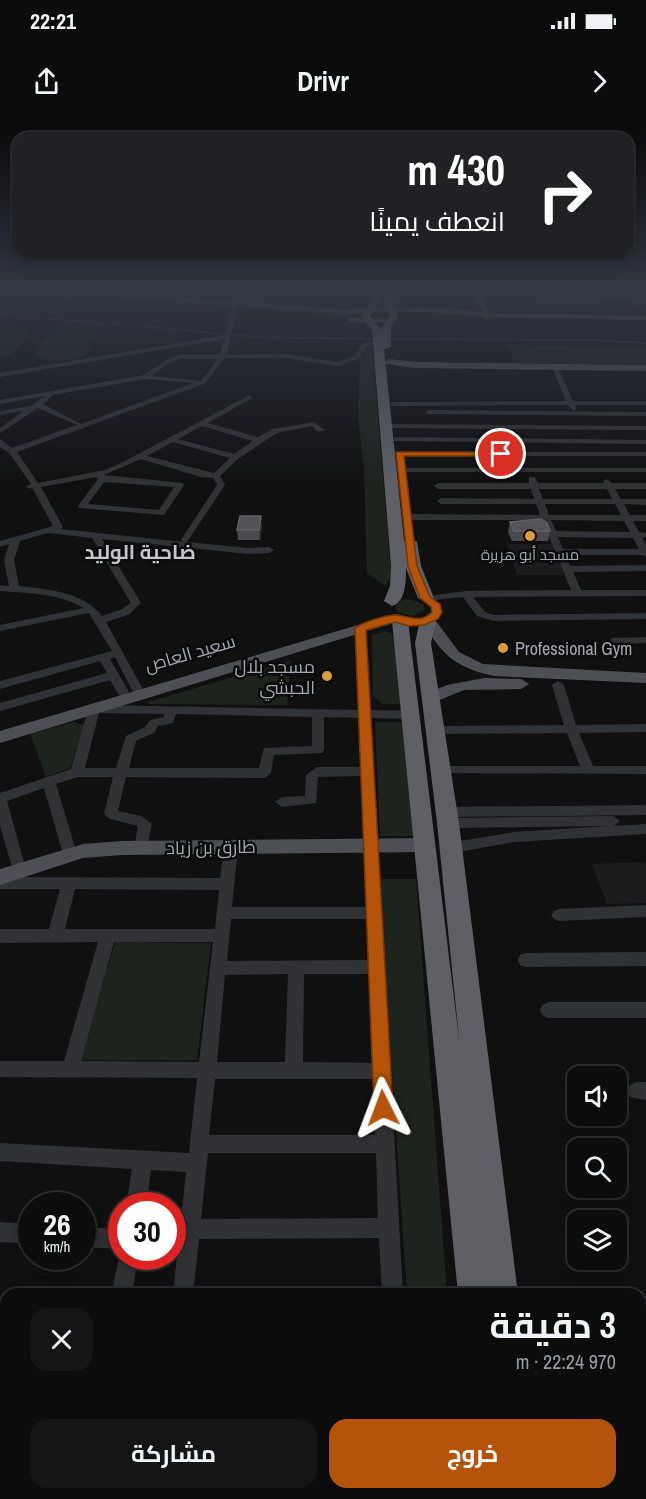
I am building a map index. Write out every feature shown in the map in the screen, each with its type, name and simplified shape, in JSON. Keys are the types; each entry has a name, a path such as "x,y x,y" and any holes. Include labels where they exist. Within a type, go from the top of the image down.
{"highway":[{"path":"379,354 399,566 395,614 421,707 435,730 501,1288"},
{"path":"388,354 412,566 427,606 421,707 426,845 473,1288"},
{"path":"395,614 404,596 427,606"},
{"path":"395,614 414,623 427,606"}],"main road":[{"path":"389,366 401,364 646,370"},
{"path":"389,366 646,370"},
{"path":"427,606 456,658 471,667 494,671 646,678"},
{"path":"0,737 361,628 395,614"},
{"name":"سعيد العاص","path":"0,728 395,614"},
{"path":"421,707 450,687 477,683 646,689"},
{"name":"طارق بن زياد","path":"0,877 83,851 231,846 426,845"}],"street":[{"path":"0,375 121,354"},
{"path":"146,377 171,359 219,356 291,357 339,364 358,357 359,354"},
{"path":"6,451 201,382 219,356"},
{"path":"556,370 593,454 627,518 641,535 646,552 560,552"},
{"path":"4,402 146,377 201,382"},
{"path":"6,451 78,423 201,382"},
{"path":"0,431 55,393"},
{"path":"26,488 100,476 180,485 161,513 82,506 100,476 250,397"},
{"path":"4,402 13,411"},
{"path":"393,408 500,402 646,403"},
{"path":"500,402 536,486 539,501 577,594"},
{"path":"0,413 37,406 78,423"},
{"path":"393,408 503,413 646,414"},
{"path":"200,423 259,440"},
{"path":"216,476 235,457 275,431 314,424 321,430"},
{"path":"395,426 646,428"},
{"path":"171,439 235,457"},
{"path":"397,440 646,441"},
{"path":"0,441 50,528"},
{"path":"6,451 36,486 50,528"},
{"path":"399,454 646,454"},
{"path":"140,456 216,476 221,485 186,540"},
{"path":"401,470 646,470"},
{"path":"438,486 646,486"},
{"path":"441,501 646,502"},
{"path":"408,517 646,518"},
{"path":"0,539 50,528 269,550 248,551 96,536 50,528 0,544"},
{"path":"552,534 641,535"},
{"path":"96,536 136,603 132,609 120,615 99,620"},
{"path":"15,541 5,561 15,590"},
{"path":"567,569 646,568"},
{"path":"0,588 67,598 91,609 118,653 130,691"},
{"path":"427,606 466,594 646,593"},
{"path":"466,594 482,614 493,618 646,616"},
{"path":"0,628 91,609"},
{"path":"361,628 392,1288"},
{"path":"613,640 646,640"},
{"path":"0,685 118,653"},
{"path":"103,657 114,675 130,691"},
{"path":"0,707 114,675"},
{"path":"558,685 571,728 588,769"},
{"path":"77,772 93,709 365,713 421,707"},
{"path":"141,848 145,824 132,817 111,814 130,739 150,730 154,723 169,720 171,710"},
{"path":"317,772 318,712"},
{"path":"435,730 646,728"},
{"path":"19,870 0,799 77,772 262,774 266,771 268,751 316,751"},
{"path":"439,770 646,771"},
{"path":"282,802 311,800 312,775 317,772 368,771"},
{"path":"49,781 70,854"},
{"path":"447,817 646,810"},
{"path":"447,817 646,821"},
{"path":"451,854 460,846 514,837 646,829"},
{"path":"184,1288 231,846"},
{"path":"0,884 226,884"},
{"path":"55,936 69,884"},
{"path":"559,915 646,911"},
{"path":"223,913 374,913"},
{"path":"0,936 221,935"},
{"path":"70,1070 108,936"},
{"path":"526,960 646,959"},
{"path":"217,968 377,966"},
{"path":"294,1070 296,967"},
{"path":"548,1010 646,1010"},
{"path":"0,1069 382,1071"},
{"path":"0,1152 143,1160 198,1154 385,1144"},
{"path":"138,1192 143,1160"},
{"path":"190,1228 389,1228"},
{"path":"0,1232 18,1233"},
{"path":"123,1288 126,1270"}],"shaded area":[{"path":"0,354 11,354 0,359"},
{"path":"37,354 86,354 67,360 40,357"},
{"path":"363,354 373,354 391,575 386,586 367,573 364,469 358,416 360,358"},
{"path":"511,354 646,354 646,365 514,362"},
{"path":"507,544 552,544 564,575 517,575"},
{"path":"409,599 423,604 425,610 413,616 397,612 395,605 402,600"},
{"path":"386,631 391,633 397,646 401,704 383,704 373,696 372,635"},
{"path":"291,660 287,705 149,704 148,702"},
{"path":"73,722 84,725 70,768 46,777 30,734"},
{"path":"375,722 405,722 415,836 380,836"},
{"path":"646,862 646,903 607,904 592,864"},
{"path":"379,879 416,879 447,1288 407,1288"},
{"path":"115,942 211,943 197,1060 80,1060"}],"building":[{"path":"240,516 261,516 259,530 237,530"},
{"path":"541,519 547,523 550,531 514,531 510,522"}],"place":[{"name":"مسجد أبو هريرة","path":"530,536"},
{"name":"Professional Gym","path":"503,648"},
{"name":"مسجد بلال الحبشي","path":"327,676"}],"district":[{"name":"ضاحية الوليد","path":"140,551"}],"route":[{"path":"383,1108 361,628 395,618 409,623 424,622 434,617 437,612 436,606 426,598 412,566 399,454 501,454"}]}
